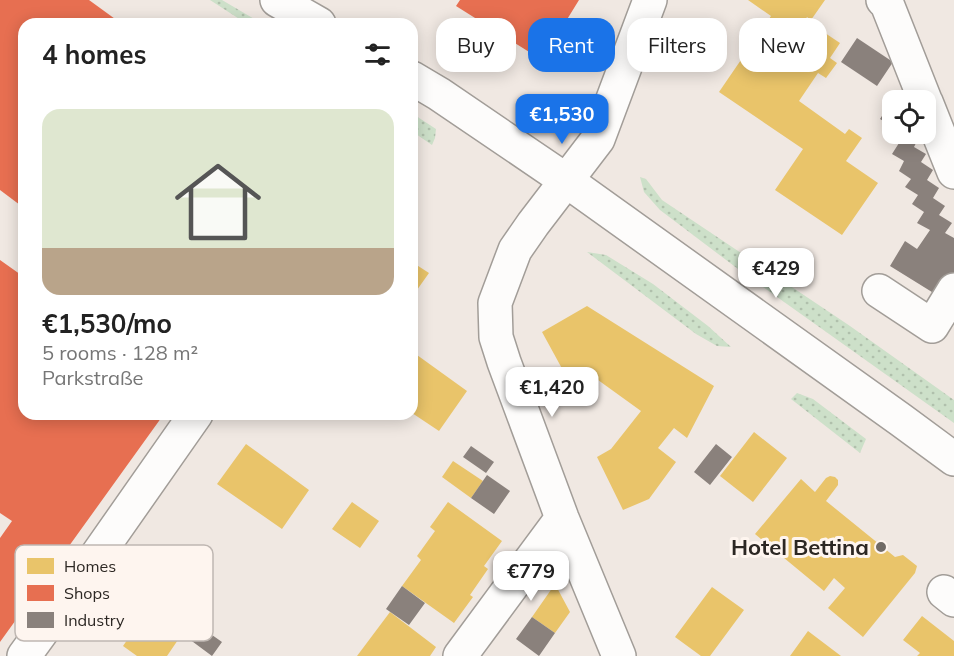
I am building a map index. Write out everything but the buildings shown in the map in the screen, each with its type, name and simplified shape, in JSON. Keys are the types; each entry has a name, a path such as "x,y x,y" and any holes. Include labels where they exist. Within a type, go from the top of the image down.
{"street":[{"path":"278,0 309,18"},
{"path":"619,656 562,518 504,363 496,337 495,303 515,250 598,139 650,0"},
{"path":"883,0 887,4 921,90"},
{"path":"418,82 567,181 954,459"},
{"path":"936,128 954,172"},
{"path":"879,291 932,326 954,290"},
{"path":"104,545 192,420"},
{"path":"460,656 562,518"},
{"path":"24,656 35,641"}],"green space":[{"path":"210,0 222,0 253,18 238,18"},
{"path":"418,117 436,129 432,145 418,135"},
{"path":"640,177 646,179 662,200 850,326 954,400 954,423 742,272 660,210 644,192"},
{"path":"587,252 606,255 653,284 708,326 731,347 717,346 696,334"},
{"path":"797,393 813,399 866,439 860,453 791,399"}],"place":[{"name":"Hotel Bettina","path":"881,547"}]}
